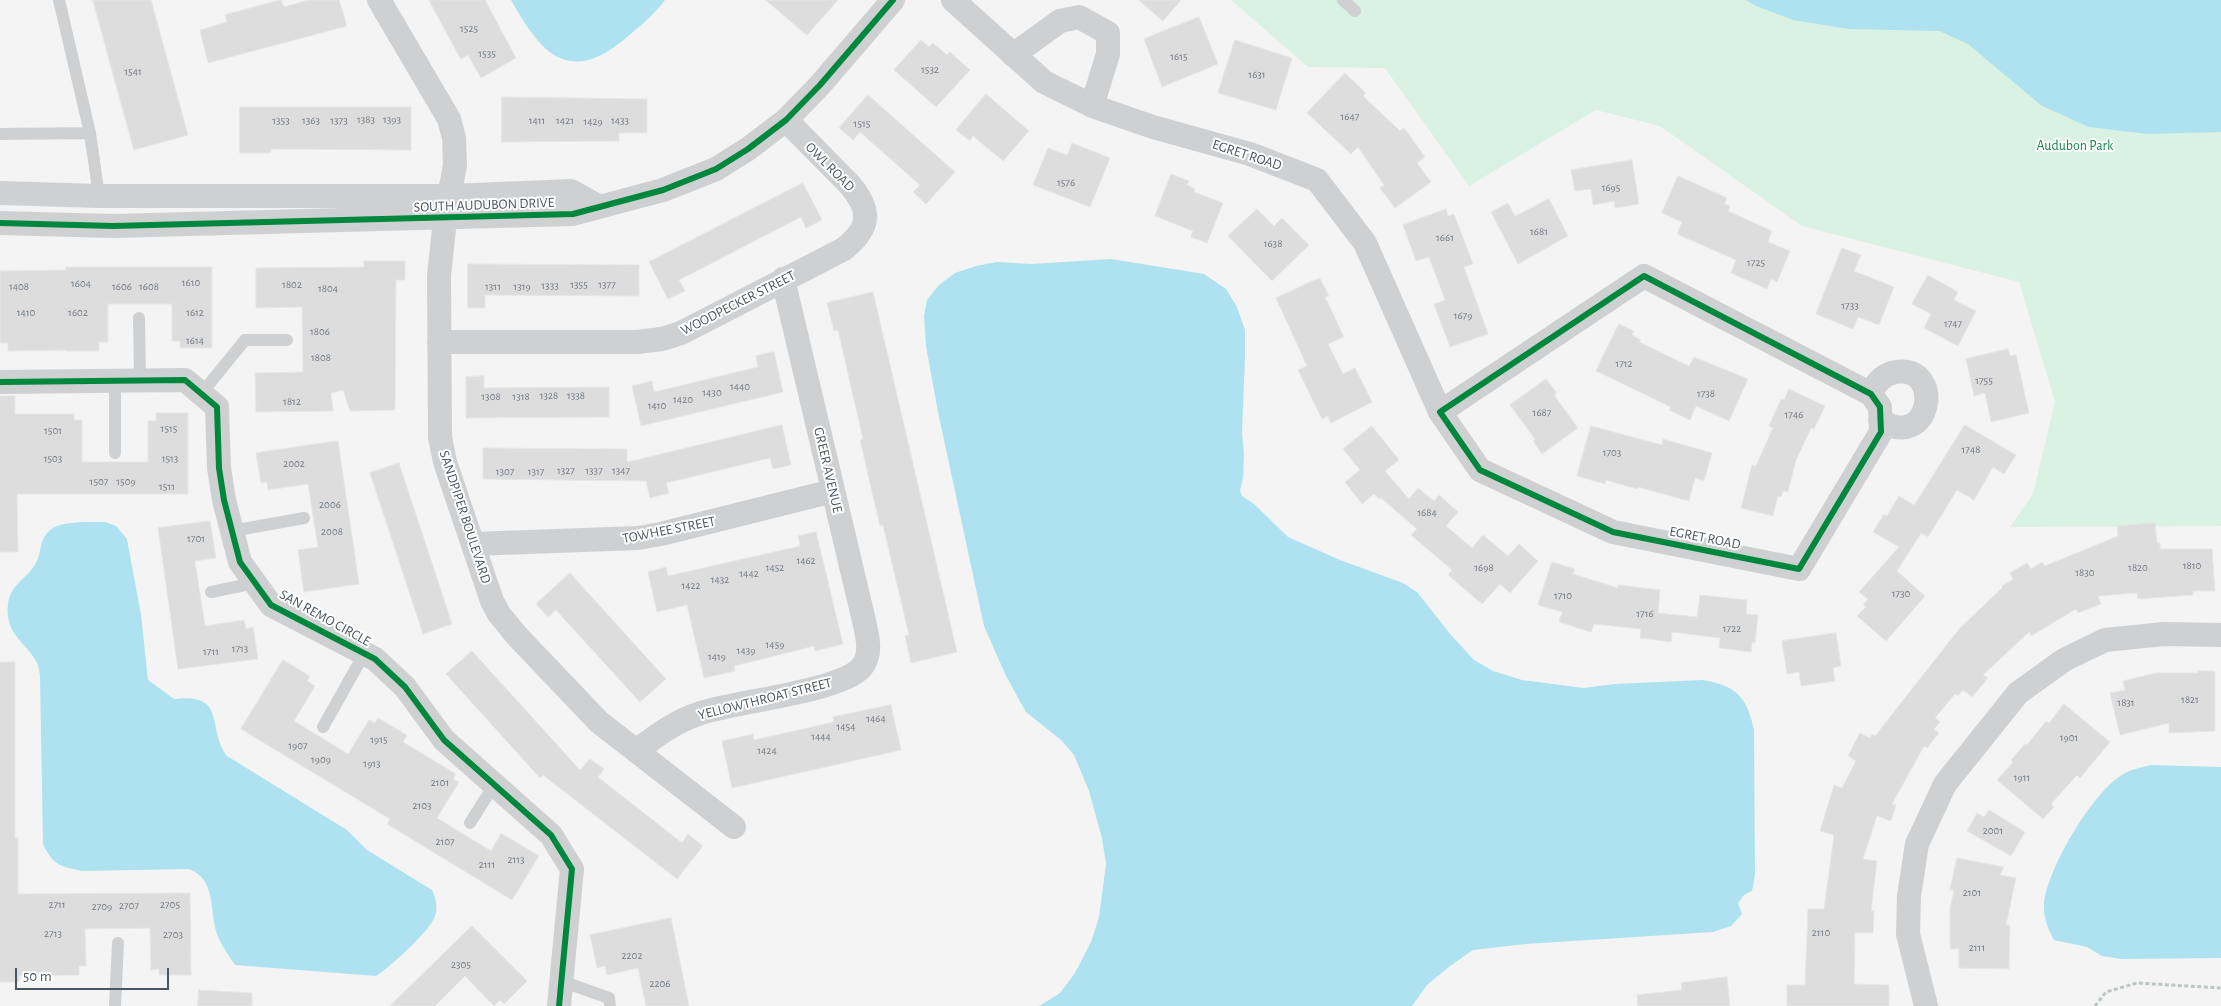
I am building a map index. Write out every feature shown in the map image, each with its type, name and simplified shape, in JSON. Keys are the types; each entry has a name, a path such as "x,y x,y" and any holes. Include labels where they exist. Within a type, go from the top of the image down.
{"street":[{"name":"SANDPIPER BOULEVARD","path":"380,0 449,119 454,138 454,173 445,219 438,276 440,437 445,462 492,602 506,624 599,722 734,827"},
{"name":"SOUTH AUDUBON DRIVE","path":"0,223 113,226 445,219 574,214 663,190 716,169 748,149 786,120 820,85 893,0"},
{"name":"EGRET ROAD","path":"953,0 1044,82 1092,106 1153,127 1250,154 1317,180 1365,243 1440,412 1480,470 1613,532 1799,569 1881,432 1880,420"},
{"path":"1013,55 1060,21 1079,18 1108,33 1108,54 1092,106"},
{"name":"OWL ROAD","path":"786,120 858,195 864,207 866,218"},
{"name":"SOUTH AUDUBON DRIVE","path":"0,193 100,196 450,196 571,191 598,206"},
{"name":"WOODPECKER STREET","path":"440,342 637,342 662,339 702,323 783,279 844,249 862,231 866,218"},
{"path":"1440,412 1644,276 1871,394 1880,407 1880,420 1896,427 1906,427 1921,417 1926,409 1926,391 1915,376 1907,372 1897,372 1880,378 1871,394"},
{"name":"GREER AVENUE","path":"783,279 865,625 869,646 866,661"},
{"name":"SAN REMO CIRCLE","path":"0,382 185,380 216,407 219,468 224,500 240,562 255,583 272,605 375,659 405,687 444,740 551,836 572,870 559,1006"},
{"name":"TOWHEE STREET","path":"472,544 638,538 833,491"},
{"path":"1926,1006 1908,934 1909,896 1917,844 1945,784 2018,693 2064,660 2106,640 2164,634 2221,635"},
{"name":"YELLOWTHROAT STREET","path":"636,751 678,721 704,712 833,683 859,669 866,661"}],"lane":[{"path":"59,0 90,134 100,196"},
{"path":"1343,0 1355,11"},
{"path":"0,134 90,134"},
{"path":"139,318 140,381"},
{"path":"201,394 245,340 287,340"},
{"path":"115,381 115,453"},
{"path":"232,531 304,518"},
{"path":"211,592 255,583"},
{"path":"323,727 364,654"},
{"path":"470,822 494,785"},
{"path":"115,1006 118,943"},
{"path":"561,981 609,998 610,1006"}],"path":[{"path":"2095,1006 2106,992 2137,983 2221,988"}],"green space":[{"name":"Audubon Park","path":"1231,0 2221,0 2221,526 2010,527 2033,494 2055,402 2019,282 1802,226 1660,126 1596,110 1469,186 1385,68 1308,67"}],"water":[{"path":"511,0 665,0 642,25 606,52 588,60 572,61 558,57 546,48 522,19"},
{"path":"1746,0 2221,0 2221,132 2147,134 2089,127 2042,106 1968,44 1939,31 1849,29 1793,20 1756,6"},
{"path":"1111,259 1204,274 1226,289 1237,307 1245,330 1242,432 1244,455 1243,478 1240,491 1242,496 1254,504 1288,537 1340,560 1403,583 1417,592 1451,635 1474,660 1493,671 1522,680 1583,688 1615,684 1703,680 1724,686 1739,695 1748,709 1754,730 1755,875 1752,891 1744,895 1738,903 1742,914 1731,926 1713,932 1526,944 1473,950 1427,985 1412,1006 1039,1006 1060,993 1075,973 1091,942 1099,917 1106,864 1102,838 1089,791 1074,755 1061,740 1026,712 1006,676 984,626 938,412 926,346 924,316 927,300 939,285 955,273 976,266 997,262 1032,264"},
{"path":"83,522 105,522 116,526 127,539 141,615 148,680 174,699 202,701 209,707 213,715 217,734 227,756 347,830 367,850 432,890 436,913 432,922 409,948 376,976 235,965 217,934 208,888 198,874 189,869 82,871 62,866 50,856 43,844 39,670 32,655 19,640 9,623 8,605 13,590 37,561 42,541 46,534 57,526"},
{"path":"2151,765 2221,767 2221,958 2121,959 2102,956 2087,947 2054,940 2048,927 2044,909 2047,889 2063,851 2074,831 2100,795 2113,782 2125,773"}],"building":[{"path":"93,0 151,0 188,135 134,150"},
{"path":"281,0 284,7 308,0 339,0 347,26 208,63 200,30 227,22 225,15"},
{"path":"429,0 485,0 516,58 481,78 468,55 461,59"},
{"path":"766,0 838,0 807,35"},
{"path":"1139,0 1181,0 1163,21"},
{"path":"1199,17 1218,64 1162,87 1144,39"},
{"path":"921,40 929,47 933,43 947,55 950,52 970,70 936,107 894,70"},
{"path":"1235,40 1292,58 1276,110 1218,93"},
{"path":"1345,73 1366,93 1363,96 1400,131 1404,128 1425,157 1417,163 1431,182 1395,208 1380,188 1384,185 1358,147 1351,154 1307,113"},
{"path":"986,94 1029,131 1003,161 973,136 970,141 956,130"},
{"path":"868,95 955,172 926,204 913,192 920,185 860,132 853,140 839,128"},
{"path":"502,97 647,99 647,133 619,133 619,141 502,142"},
{"path":"240,107 411,107 411,150 271,149 271,153 240,153"},
{"path":"1072,143 1110,158 1090,207 1033,185 1048,148 1067,155"},
{"path":"1632,160 1639,204 1615,208 1614,201 1593,205 1591,189 1575,191 1571,170"},
{"path":"1171,174 1189,181 1187,185 1195,189 1194,192 1223,203 1207,243 1191,237 1193,231 1155,216"},
{"path":"1678,176 1727,198 1724,204 1730,206 1728,211 1772,231 1768,242 1790,251 1777,282 1771,279 1767,289 1731,273 1736,260 1677,234 1682,222 1662,213"},
{"path":"803,183 822,220 806,228 801,217 679,280 685,291 668,299 649,262"},
{"path":"1549,199 1568,236 1518,264 1491,212 1508,203 1515,216"},
{"path":"1257,209 1274,226 1282,218 1309,245 1272,281 1228,236"},
{"path":"1446,209 1448,216 1454,214 1473,264 1464,267 1488,334 1450,347 1434,304 1445,300 1429,257 1416,261 1403,225"},
{"path":"1842,248 1861,255 1854,271 1894,287 1879,325 1858,317 1853,329 1816,314"},
{"path":"364,261 405,261 405,280 396,280 395,410 350,411 343,390 331,393 333,411 256,412 255,373 303,372 302,307 256,308 256,268 364,267"},
{"path":"468,264 639,265 639,296 485,295 485,308 468,308"},
{"path":"66,267 212,267 212,348 180,348 180,341 172,341 172,304 108,304 108,342 99,342 99,351 8,351 8,343 0,343 0,271 66,270"},
{"path":"1928,275 1958,292 1954,300 1976,311 1958,346 1924,328 1931,314 1912,304"},
{"path":"1320,278 1329,296 1325,297 1344,337 1328,344 1343,374 1355,368 1372,402 1331,423 1328,416 1322,419 1298,370 1307,366 1276,298"},
{"path":"873,292 957,652 911,663 905,636 909,635 883,525 880,526 860,440 863,439 838,330 834,331 827,303"},
{"path":"1619,324 1634,331 1632,335 1641,340 1639,342 1689,366 1694,357 1748,379 1729,421 1696,406 1690,420 1669,410 1671,407 1596,371"},
{"path":"2008,349 2010,356 2016,355 2029,413 1991,422 1985,393 1974,396 1966,359"},
{"path":"774,352 783,392 641,426 632,386 652,381 654,392 758,367 756,356"},
{"path":"484,376 484,388 609,387 609,417 466,418 466,377"},
{"path":"1546,379 1557,393 1554,395 1578,428 1542,454 1533,441 1535,439 1510,405"},
{"path":"1789,389 1825,406 1814,429 1811,428 1796,460 1788,492 1783,491 1781,497 1778,496 1773,516 1741,508 1752,465 1756,466 1773,428 1769,426 1781,399 1784,400"},
{"path":"0,396 15,396 15,414 74,414 74,420 82,420 82,462 148,462 148,421 156,421 156,413 188,413 188,494 17,494 18,552 0,552"},
{"path":"782,425 791,465 773,469 770,458 666,483 669,493 650,498 646,481 483,479 483,448 627,449 627,462"},
{"path":"1965,425 2016,455 2004,474 1993,467 1974,500 1957,490 1928,537 1921,533 1897,571 1925,596 1886,641 1857,616 1866,607 1863,605 1868,599 1859,592 1899,547 1873,532 1884,514 1887,516 1899,496 1914,505"},
{"path":"1372,426 1399,460 1385,471 1409,499 1418,488 1434,501 1439,495 1458,512 1446,526 1472,548 1483,535 1508,556 1519,544 1538,561 1510,593 1500,584 1482,604 1448,575 1452,570 1411,535 1417,529 1381,498 1379,499 1374,494 1362,504 1345,482 1360,470 1343,449"},
{"path":"1591,426 1662,445 1663,439 1712,453 1704,481 1695,478 1689,501 1638,487 1637,489 1606,480 1605,484 1577,476"},
{"path":"338,441 359,584 304,592 298,550 318,547 308,484 268,490 267,482 261,483 256,453"},
{"path":"399,463 452,624 423,634 370,473"},
{"path":"210,521 216,558 195,561 205,626 244,620 246,629 253,627 258,659 178,669 158,528"},
{"path":"2155,523 2157,543 2160,543 2160,549 2212,549 2215,591 2193,591 2193,595 2138,599 2137,593 2098,596 2101,604 2078,613 2076,609 2031,636 2029,632 1983,675 1988,678 1972,697 1963,690 1958,696 1955,694 1935,718 1940,722 1934,729 1939,733 1927,748 1924,746 1892,804 1896,805 1891,821 1877,816 1863,859 1877,861 1871,911 1874,911 1873,933 1855,933 1854,984 1889,985 1889,1006 1787,1006 1787,985 1805,985 1808,909 1824,909 1834,835 1820,831 1834,785 1842,788 1856,761 1848,756 1860,733 1870,738 1872,734 1875,736 1960,628 2002,586 2013,579 2010,573 2027,563 2031,569 2042,562 2045,566 2118,536 2117,526"},
{"path":"816,532 843,644 815,651 814,646 734,666 735,671 704,678 687,605 657,612 648,572 666,567 668,576 800,546 798,536"},
{"path":"1552,562 1575,569 1573,574 1618,588 1618,585 1660,590 1658,613 1697,617 1700,595 1747,600 1746,614 1758,615 1755,643 1752,642 1751,652 1719,648 1720,638 1672,632 1671,642 1640,638 1641,629 1594,624 1591,632 1559,622 1562,612 1538,605"},
{"path":"570,573 666,679 640,702 556,610 548,617 536,604"},
{"path":"1836,633 1841,666 1833,668 1835,681 1801,686 1799,672 1787,674 1782,641"},
{"path":"472,651 580,770 590,759 604,769 598,777 682,843 688,834 703,846 677,879 543,775 540,778 446,674"},
{"path":"283,660 310,676 307,681 315,686 294,721 348,754 369,720 375,723 378,718 407,735 403,742 456,774 453,779 459,782 437,818 491,851 501,833 539,856 512,900 387,824 390,819 241,729"},
{"path":"0,662 15,662 15,838 18,838 18,894 190,893 191,975 159,975 159,969 151,970 150,928 85,929 86,966 79,966 79,975 19,976 19,982 0,982"},
{"path":"2198,671 2215,671 2215,731 2169,733 2169,723 2120,735 2110,693 2125,690 2123,681 2155,673 2198,673"},
{"path":"2064,704 2110,742 2080,778 2077,775 2051,804 2054,807 2043,819 1997,780 2013,762 2011,760 2025,744 2027,745 2046,721 2049,723"},
{"path":"891,705 901,750 732,788 722,741 753,734 754,740 834,722 833,717"},
{"path":"1989,810 2025,832 2011,856 1967,831 1977,813 1984,817"},
{"path":"1957,858 2004,867 2000,875 2016,878 2006,925 2010,925 2009,969 1959,968 1959,949 1950,949 1950,909 1954,890 1950,890"},
{"path":"671,918 689,1006 646,1006 638,968 607,975 605,966 597,968 590,935"},
{"path":"472,926 527,981 504,1004 500,1000 494,1006 465,976 435,1006 390,1006"},
{"path":"1727,977 1730,1006 1638,1006 1637,995 1682,990 1681,983"},
{"path":"199,990 252,993 252,1006 198,1006"}],"cycle path":[{"path":"0,223 113,226 573,214 663,190 716,169 748,149 786,120 820,85 893,0"},
{"path":"1644,276 1871,394 1880,407 1881,432 1799,569 1613,532 1480,470 1440,412 1644,276"},
{"path":"0,382 185,380 217,407 219,468 224,500 240,562 271,605 375,659 405,687 444,740 551,835 572,869 559,1006"}]}
